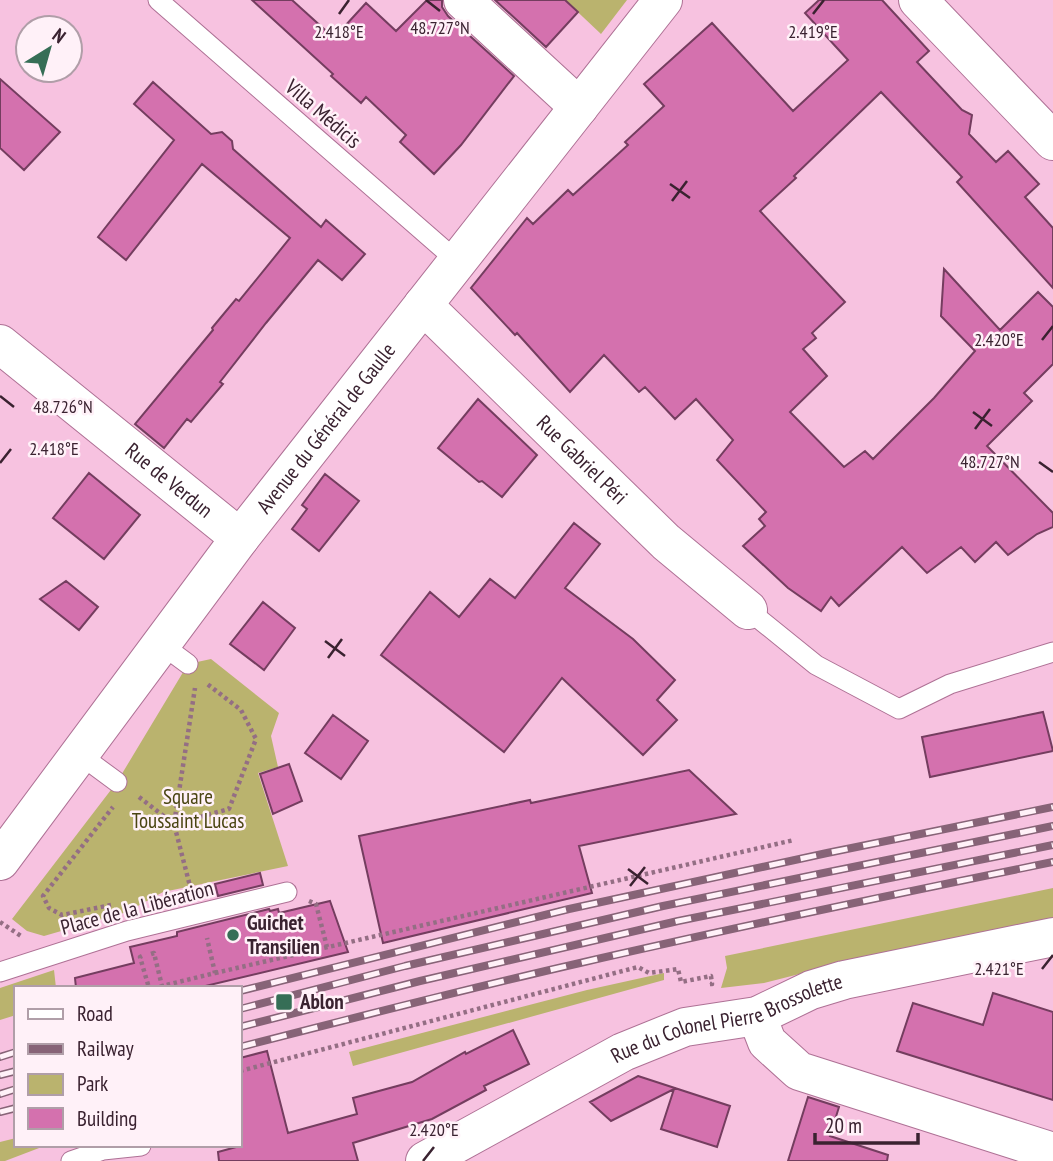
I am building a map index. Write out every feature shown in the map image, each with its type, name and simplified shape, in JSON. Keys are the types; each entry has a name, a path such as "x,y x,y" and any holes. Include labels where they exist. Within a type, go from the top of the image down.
{"street":[{"path":"463,0 579,107"},
{"path":"918,0 1053,141"},
{"name":"Avenue du Général de Gaulle","path":"0,861 79,754 174,654 240,538 579,107 648,5"},
{"name":"Rue Gabriel Péri","path":"423,305 666,542 748,610"},
{"name":"Rue de Verdun","path":"0,344 240,538"},
{"name":"Rue du Colonel Pierre Brossolette","path":"425,1161 622,1052 685,1027 757,1016 811,990 844,980 1053,937"},
{"path":"757,1016 767,1042 799,1071 1053,1153"}],"lane":[{"name":"Villa Médicis","path":"158,0 457,261"},
{"path":"748,610 816,666 900,709 950,684 1053,652"},
{"path":"79,754 122,785"},
{"name":"Place de la Libération","path":"0,972 127,931 288,892"},
{"path":"71,1161 103,1150 132,1147"}],"path":[{"path":"174,824 229,809 256,739 241,710 197,676 174,824 190,886 178,888"},
{"path":"121,903 62,915 49,908 43,896 122,785 174,824"},
{"path":"148,986 140,957 153,953 162,986 794,840"},
{"path":"316,904 327,947"},
{"path":"198,913 215,973"},
{"path":"242,1070 638,967 649,973 678,969 681,982 711,976 712,984 700,987"}],"green space":[{"path":"565,0 627,0 601,34"},
{"name":"Square Toussaint Lucas","path":"211,659 279,713 271,736 278,767 258,773 288,866 163,892 127,912 44,936 27,931 12,919 117,782 188,664"},
{"path":"1053,888 1053,920 831,966 764,983 721,988 727,968 725,956"},
{"path":"54,970 56,986 14,986 14,1016 0,1020 0,988"},
{"path":"664,973 664,980 353,1066 349,1052 587,990"},
{"path":"14,1138 14,1147 42,1147 0,1161 0,1142"}],"building":[{"path":"252,0 292,0 334,38 366,3 396,31 427,0 442,0 442,7 448,16 514,76 461,145 434,174 400,142 406,135 366,97 361,103"},
{"path":"495,0 565,0 578,12 546,47"},
{"path":"819,0 882,0 929,51 917,62 962,110 972,115 969,134 996,162 1008,151 1039,184 1025,197 1053,228 1053,288 957,182 962,177 881,92 760,211 845,302 812,333 816,338 803,349 827,376 790,412 844,467 865,451 873,459 934,398 975,351 941,316 944,269 1000,330 1038,292 1053,307 1053,364 1024,393 1032,401 987,446 1053,513 1053,527 1037,534 1008,555 996,542 975,562 961,547 927,573 902,547 839,606 831,597 821,611 788,588 743,546 765,526 759,519 766,512 717,460 733,440 696,399 675,419 645,387 639,392 604,355 570,392 517,333 515,335 471,288 527,218 533,224 568,190 573,195 628,145 625,142 664,106 644,84 712,23 793,111 848,60 805,13"},
{"path":"0,79 60,132 24,170 0,148"},
{"path":"153,82 211,134 222,132 232,141 233,149 321,227 326,220 365,254 342,280 318,260 220,382 223,384 191,422 187,419 164,448 135,424 236,299 239,301 290,238 202,164 126,260 98,237 174,140 134,104"},
{"path":"478,399 537,455 502,497 438,448"},
{"path":"89,473 140,515 104,559 53,518"},
{"path":"325,474 359,501 319,551 292,529 307,509 302,505"},
{"path":"574,523 600,544 565,588 633,639 675,680 657,700 677,720 643,755 562,678 504,752 381,655 430,592 459,617 490,579 515,598"},
{"path":"66,581 98,607 79,630 40,599"},
{"path":"263,602 295,628 264,670 230,644"},
{"path":"1043,712 1053,751 930,777 922,737"},
{"path":"333,715 368,741 341,779 305,753"},
{"path":"289,764 302,801 273,814 260,774"},
{"path":"689,770 736,814 579,846 592,893 383,943 359,836"},
{"path":"260,873 263,885 218,896 215,884"},
{"path":"330,901 348,952 205,986 76,986 75,978 134,963 130,947 269,909 278,909 279,913"},
{"path":"993,993 1053,1012 1053,1100 897,1051 913,1003 983,1025"},
{"path":"513,1030 529,1064 484,1086 486,1090 432,1119 353,1143 358,1161 219,1161 218,1152 242,1147 242,1057 267,1051 288,1133 357,1114 353,1098 412,1082 465,1052 466,1054"},
{"path":"638,1076 730,1106 717,1147 661,1129 674,1089 611,1121 590,1102"},
{"path":"808,1097 839,1107 830,1136 888,1155 887,1161 788,1161"}],"railway":[{"path":"242,991 569,909 1053,807"},
{"path":"242,1008 405,966 663,906 1053,826"},
{"path":"242,1026 420,981 678,921 1053,845"},
{"path":"242,1046 580,963 1053,862"},
{"path":"0,1057 14,1053"},
{"path":"0,1075 14,1072"},
{"path":"0,1094 14,1090"},
{"path":"0,1112 14,1108"}],"place":[{"name":"Guichet Transilien","path":"233,935"},
{"name":"Ablon","path":"284,1002"}]}
